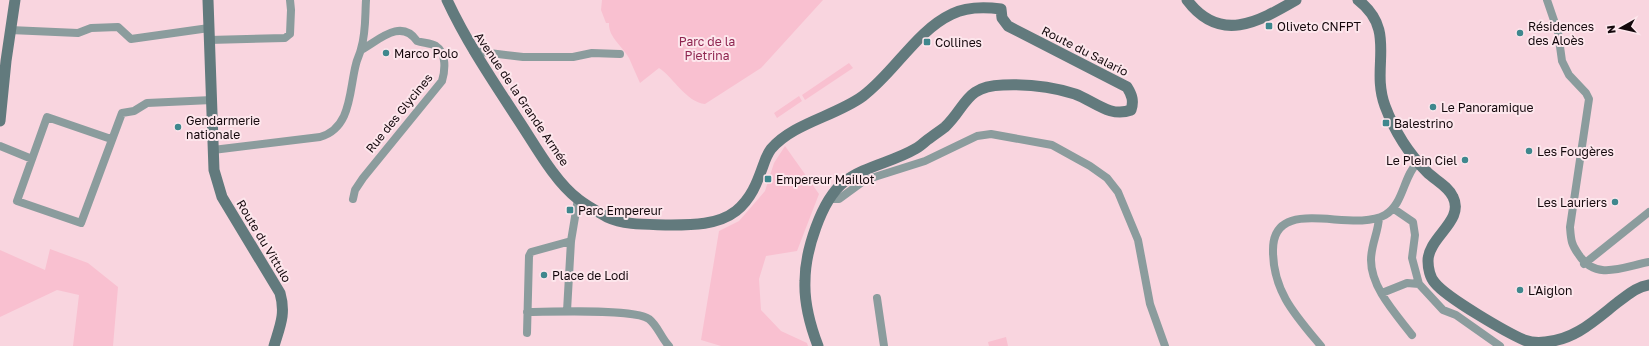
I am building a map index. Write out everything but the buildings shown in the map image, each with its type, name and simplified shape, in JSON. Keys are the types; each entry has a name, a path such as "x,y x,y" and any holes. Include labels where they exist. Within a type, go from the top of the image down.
{"main road":[{"path":"0,121 3,60 15,0"},
{"name":"Route du Vittulo","path":"208,0 214,170 222,197 280,293 284,306 282,320 274,346"},
{"name":"Avenue de la Grande Armée","path":"447,0 473,51 543,157 578,199 607,217 625,222 690,225 709,223 735,212 751,195 770,150 781,140 863,96 882,79 930,29 952,14 966,10 1003,5"},
{"path":"1187,0 1210,22 1226,26 1256,22 1277,12 1296,0"},
{"path":"1358,0 1368,8 1378,22 1381,37 1381,90 1385,106 1405,146 1418,162 1453,196 1456,206 1454,217 1431,247 1428,260 1429,272 1435,283 1450,295 1509,332 1526,341 1544,342 1564,339 1583,330 1637,288 1649,285"},
{"name":"Route du Salario","path":"818,346 811,329 806,306 804,280 813,233 829,199 844,182 864,171 915,149 945,126 970,96 978,89 1003,85 1047,87 1075,94 1112,111 1122,113 1131,110 1133,103 1132,95 1127,88 1008,26 1002,18 1003,5"}],"street":[{"path":"210,40 285,38 290,34 290,0"},
{"path":"213,150 328,135 334,130 346,114 356,63 361,50 364,34 366,0"},
{"path":"1547,0 1558,32 1562,61 1569,75 1586,93 1589,99 1570,227 1571,243 1584,264 1595,270 1605,271 1649,262"},
{"path":"10,30 78,33 91,28 118,27 131,39 209,28"},
{"name":"Rue des Glycines","path":"353,199 355,190 363,178 442,81 445,72 441,52 435,46 417,41 412,34 404,31 393,31 361,50"},
{"path":"473,51 523,57 573,57 592,53 620,54"},
{"path":"111,139 47,117 17,201 82,223 111,139 122,113 134,111 147,103 212,100"},
{"path":"829,199 839,199 865,180 925,161 977,136 991,134 1052,145 1090,166 1107,178 1118,192 1138,240 1150,304 1165,346"},
{"path":"0,146 32,159"},
{"path":"1321,346 1292,311 1284,298 1276,274 1273,258 1273,243 1278,229 1283,223 1295,219 1308,218 1356,221 1379,218 1394,209 1412,168 1418,162"},
{"path":"567,312 571,241 578,199"},
{"path":"1394,209 1413,222 1415,234 1412,258 1418,284 1443,310 1456,315 1500,346"},
{"path":"1584,264 1649,212"},
{"path":"1379,218 1378,231 1373,239 1371,261 1376,283 1412,335"},
{"path":"527,333 529,256 531,252 571,241"},
{"path":"1382,293 1407,283 1418,284"},
{"path":"878,298 884,346"},
{"path":"527,312 639,314 654,324 669,346"}],"green space":[{"name":"Parc de la Pietrina","path":"602,0 823,0 761,68 705,104 692,99 659,68 640,83 629,58 613,37 609,28 609,23 606,23 601,10"},
{"path":"849,63 853,68 805,100 802,95"},
{"path":"799,96 802,101 777,118 774,113"},
{"path":"785,146 819,194 797,251 766,256 759,279 761,310 781,331 807,343 808,346 721,346 701,340 719,231 739,221 765,191 774,163"},
{"path":"50,249 88,263 118,287 113,346 73,346 79,295 57,290 0,317 0,250 45,270"},
{"path":"1006,337 1008,346 989,346 988,342"}],"place":[{"name":"Oliveto CNFPT","path":"1269,26"},
{"name":"Résidences des Aloès","path":"1520,33"},
{"name":"Collines","path":"927,42"},
{"name":"Marco Polo","path":"386,53"},
{"name":"Le Panoramique","path":"1433,107"},
{"name":"Balestrino","path":"1386,123"},
{"name":"Gendarmerie nationale","path":"178,127"},
{"name":"Les Fougères","path":"1529,151"},
{"name":"Le Plein Ciel","path":"1465,160"},
{"name":"Empereur Maillot","path":"768,179"},
{"name":"Les Lauriers","path":"1615,202"},
{"name":"Parc Empereur","path":"570,210"},
{"name":"Place de Lodi","path":"544,275"},
{"name":"L'Aiglon","path":"1520,290"}]}
